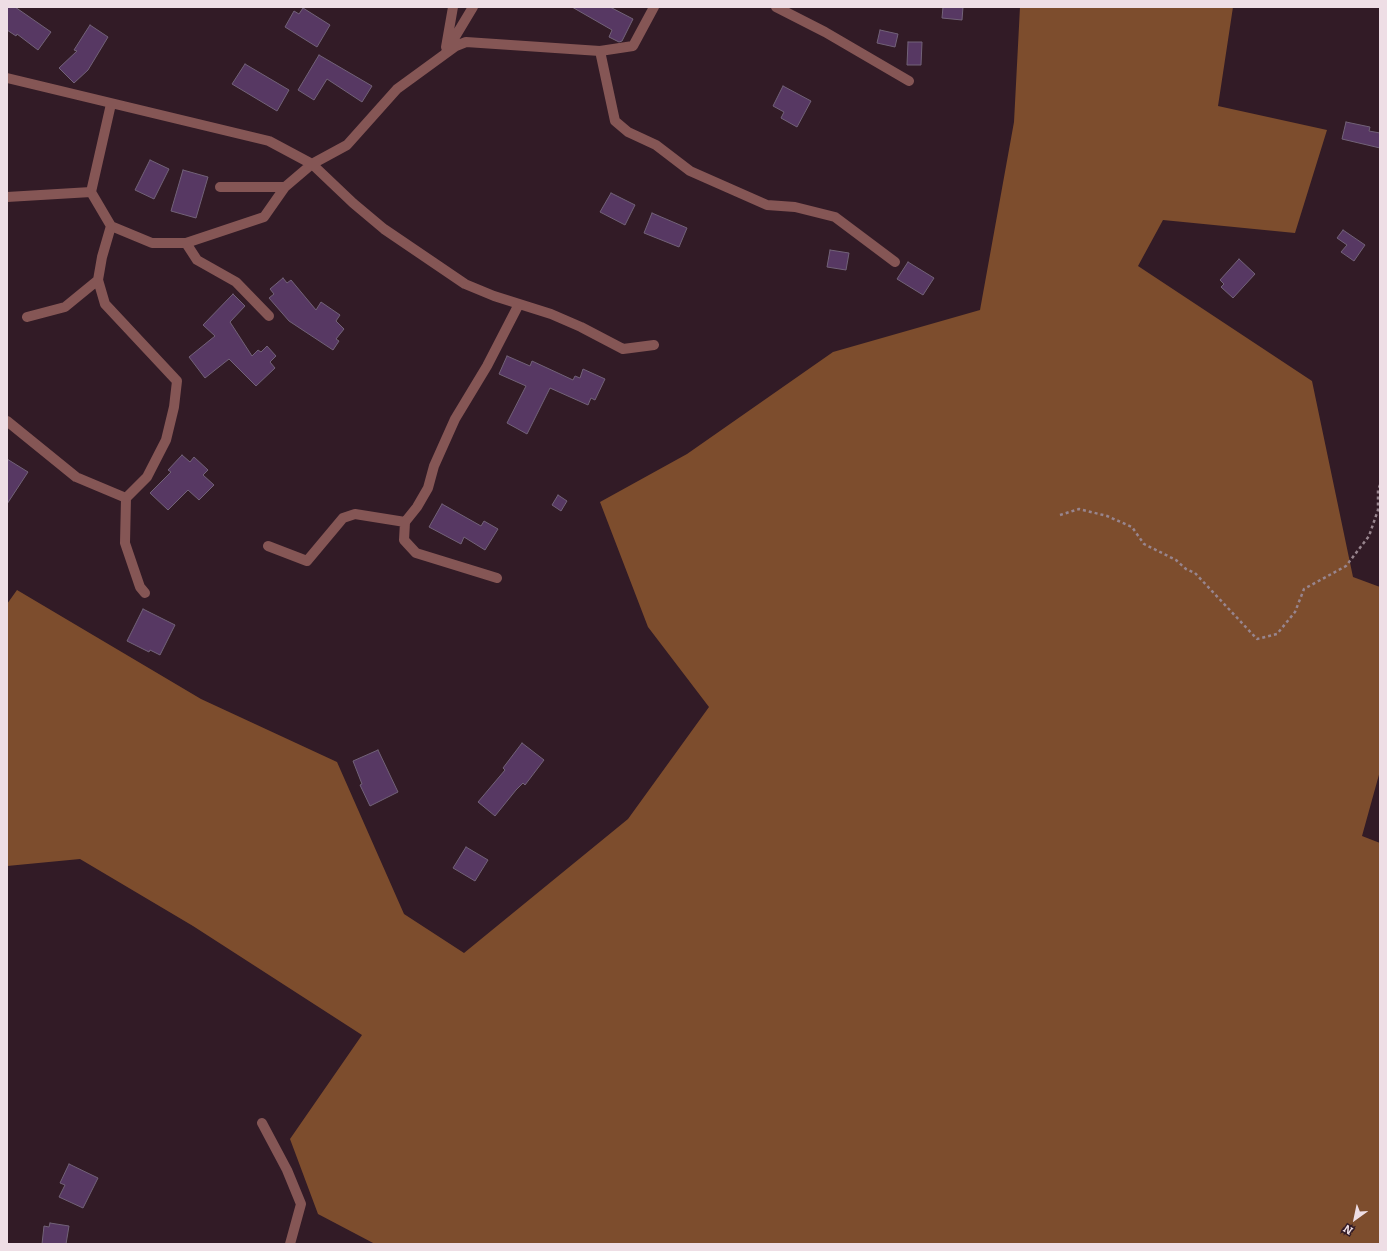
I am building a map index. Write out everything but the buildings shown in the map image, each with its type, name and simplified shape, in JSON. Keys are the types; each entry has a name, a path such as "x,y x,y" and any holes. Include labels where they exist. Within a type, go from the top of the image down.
{"street":[{"path":"445,53 453,7"},
{"path":"445,53 473,7"},
{"path":"111,104 91,192 112,226 152,244 186,243 264,217 286,187 312,164 347,145 397,89 445,53 466,42 600,51 633,46 654,7"},
{"path":"776,7 825,32 909,80"},
{"path":"600,51 615,121 628,132 656,145 690,171 767,205 795,207 835,217 895,262"},
{"path":"7,78 269,141 312,164 353,203 384,229 465,284 575,325 623,349 654,345"},
{"path":"220,187 286,187"},
{"path":"7,198 91,192"},
{"path":"112,226 102,257 98,280 105,304 177,381 174,407 166,440 147,477 126,498 125,543 140,587 145,593"},
{"path":"186,243 197,260 236,282 269,316"},
{"path":"27,317 65,306 98,280"},
{"path":"497,578 416,553 404,540 405,522 417,507 428,488 434,466 455,419 487,366 520,304"},
{"path":"7,421 76,477 126,498"},
{"path":"268,546 307,561 343,518 355,514 405,522"},
{"path":"262,1123 287,1170 301,1204 290,1244"}],"path":[{"path":"1060,515 1079,509 1107,516 1132,527 1144,544 1176,560 1186,569 1195,573 1257,639 1277,634 1295,612 1304,589 1346,566 1369,536 1378,510 1378,490 1380,486"}],"shaded area":[{"path":"1020,7 1233,7 1218,106 1327,130 1295,233 1163,220 1138,266 1312,381 1353,577 1380,587 1380,771 1362,836 1380,843 1380,1244 375,1244 318,1214 290,1139 362,1035 193,926 80,859 7,866 7,604 17,590 201,699 337,762 404,914 464,953 628,819 709,707 648,627 600,502 687,454 833,352 980,310 1014,122"}]}
